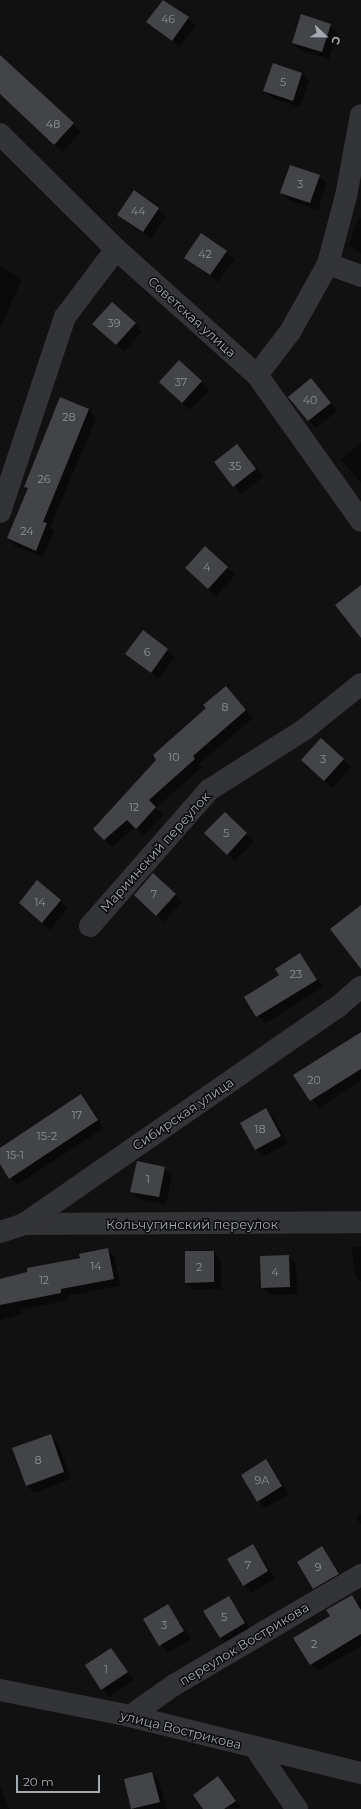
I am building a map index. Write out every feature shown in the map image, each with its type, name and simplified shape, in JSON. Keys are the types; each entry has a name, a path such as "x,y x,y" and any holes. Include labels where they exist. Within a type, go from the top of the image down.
{"street":[{"path":"257,375 290,332 328,264 346,196 361,115"},
{"name":"Советская улица","path":"0,134 116,249 257,375 361,521"},
{"path":"0,512 65,317 116,249"},
{"path":"328,264 361,276"},
{"name":"Мариинский переулок","path":"90,926 209,790 305,729 361,684"},
{"name":"Сибирская улица","path":"0,1232 24,1224 340,1005 361,987"},
{"name":"Кольчугинский переулок","path":"24,1224 232,1225 361,1222"},
{"name":"переулок Вострикова","path":"130,1716 174,1685 361,1575"},
{"name":"улица Вострикова","path":"0,1690 130,1716 361,1773"},
{"path":"256,1748 297,1809"}],"building":[{"path":"163,0 189,17 172,41 146,22"},
{"path":"301,14 331,24 322,52 292,43"},
{"path":"0,55 74,123 54,145 0,94"},
{"path":"273,63 302,73 293,101 263,91"},
{"path":"290,165 320,175 310,203 280,193"},
{"path":"134,190 159,208 143,232 117,215"},
{"path":"201,233 227,251 210,275 184,258"},
{"path":"112,302 136,323 116,345 92,324"},
{"path":"179,360 202,381 182,403 159,382"},
{"path":"311,378 331,403 308,421 288,397"},
{"path":"60,397 89,409 43,522 47,523 36,551 7,538 28,488 24,487"},
{"path":"237,444 256,469 233,487 214,462"},
{"path":"205,546 228,567 208,589 185,568"},
{"path":"361,585 361,638 335,605"},
{"path":"143,630 168,649 151,673 125,654"},
{"path":"226,686 246,710 193,756 195,759 149,800 156,807 136,829 127,820 104,840 93,829 156,760 153,755 206,708 203,705"},
{"path":"321,738 344,759 324,781 301,760"},
{"path":"225,812 247,833 227,855 204,833"},
{"path":"153,873 176,894 156,916 134,895"},
{"path":"37,880 61,900 42,923 19,903"},
{"path":"361,905 361,969 330,929"},
{"path":"300,953 317,980 256,1017 244,997 279,975 275,969"},
{"path":"361,1032 361,1069 310,1101 293,1075"},
{"path":"81,1094 98,1120 9,1179 0,1164 0,1148"},
{"path":"266,1108 281,1136 255,1150 240,1123"},
{"path":"137,1161 165,1167 159,1197 130,1192"},
{"path":"108,1248 114,1279 61,1289 61,1293 0,1305 0,1279 27,1272 27,1268 80,1258 79,1254"},
{"path":"185,1251 214,1251 214,1282 185,1283"},
{"path":"289,1255 290,1287 261,1288 260,1256"},
{"path":"51,1434 64,1472 26,1486 12,1448"},
{"path":"266,1459 282,1486 257,1502 241,1475"},
{"path":"253,1544 268,1571 243,1586 227,1559"},
{"path":"322,1546 339,1574 313,1589 297,1562"},
{"path":"352,1595 361,1610 361,1634 310,1665 293,1638 330,1616 326,1610"},
{"path":"229,1596 245,1623 220,1638 203,1611"},
{"path":"168,1604 184,1631 159,1646 143,1619"},
{"path":"111,1648 128,1672 101,1690 85,1665"},
{"path":"152,1772 160,1802 131,1809 124,1779"},
{"path":"218,1776 236,1801 224,1809 203,1809 193,1795"}]}
